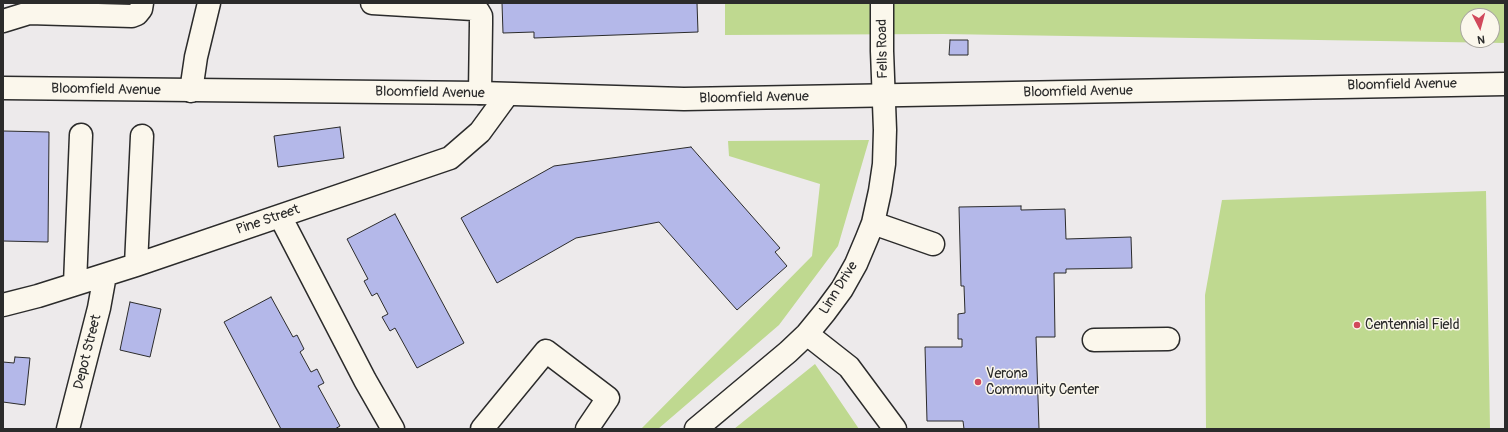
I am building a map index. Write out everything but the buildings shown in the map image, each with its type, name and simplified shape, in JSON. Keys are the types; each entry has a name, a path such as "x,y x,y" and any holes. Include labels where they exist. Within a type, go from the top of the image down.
{"main road":[{"path":"3,21 29,8 132,16 137,14 141,9 142,3"},
{"path":"191,91 196,57 209,3"},
{"path":"372,3 473,9 478,11 481,16 480,93"},
{"name":"Fells Road","path":"882,3 883,95"},
{"name":"Bloomfield Avenue","path":"3,88 480,93 507,95 684,99 1505,84"},
{"name":"Pine Street","path":"3,305 136,265 450,158 480,132 507,95"},
{"name":"Linn Drive","path":"696,429 788,352 807,334 842,289 856,264 873,223 880,192 884,164 885,130 883,95"},
{"path":"75,284 81,135"},
{"path":"136,265 142,136"},
{"path":"280,216 365,380 393,429"},
{"path":"873,223 933,244"},
{"name":"Depot Street","path":"68,429 99,308 104,275"},
{"path":"807,334 850,367 895,429"},
{"path":"1094,340 1168,338"},
{"path":"482,429 546,351 608,398 587,429"}],"green space":[{"path":"725,3 1505,3 1505,43 1500,43 1500,8 1460,8 1460,42 944,34 725,35"},
{"path":"869,140 838,246 779,325 658,429 641,429 812,256 820,184 729,156 728,141"},
{"name":"Centennial Field","path":"1486,191 1490,429 1206,429 1205,295 1222,200"},
{"path":"815,364 859,429 734,429"}],"place":[{"name":"Centennial Field","path":"1357,325"},
{"name":"Verona Community Center","path":"978,382"}]}
